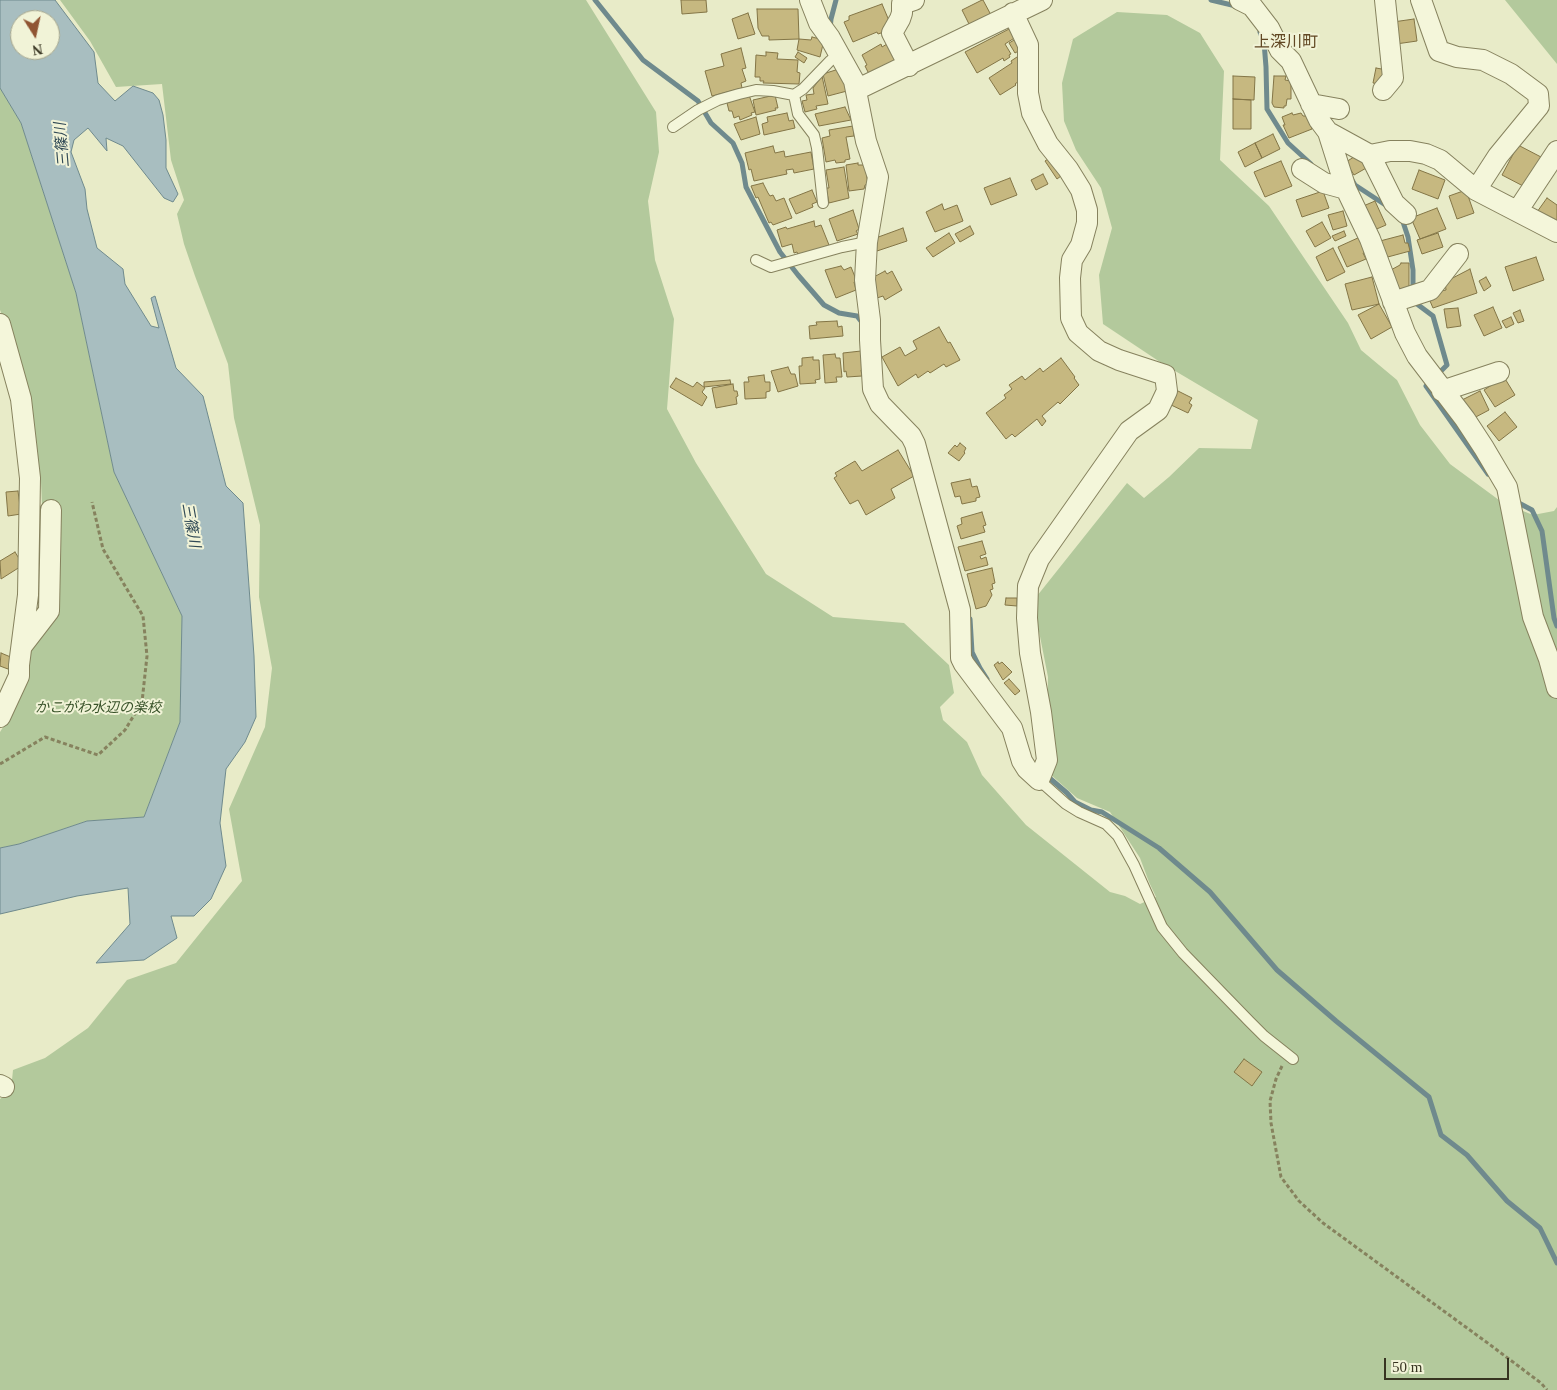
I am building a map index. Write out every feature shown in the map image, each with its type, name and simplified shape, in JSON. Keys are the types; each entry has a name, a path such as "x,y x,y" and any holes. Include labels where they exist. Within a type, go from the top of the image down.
{"street":[{"path":"810,0 819,23 854,81 866,141 878,177 868,242 865,280 870,320 873,389 880,404 911,436 915,444 960,610 961,658 1012,728 1022,761 1027,769 1042,771 1042,712 1029,644 1027,618 1028,586 1039,559 1129,431 1158,410 1167,391 1165,375 1119,360 1099,351 1078,333 1071,318 1070,285 1072,260 1081,245 1087,223 1087,210 1081,190 1068,169 1048,144 1032,113 1028,93 1028,45 1013,13"},
{"path":"909,66 892,33 900,19 902,4 914,0"},
{"path":"856,90 1042,0"},
{"path":"1240,0 1252,6 1270,28 1280,50 1291,61 1311,104 1328,132 1346,189 1370,239 1393,302 1417,356 1465,419 1507,488 1533,617 1549,659 1557,688"},
{"path":"1383,90 1393,78 1385,0"},
{"path":"1421,0 1439,51 1457,57 1483,60 1512,74 1538,94 1538,106 1498,156 1476,190"},
{"path":"1311,104 1338,110"},
{"path":"1328,132 1370,155 1394,203 1406,214"},
{"path":"1370,155 1390,151 1410,151 1426,154 1440,160 1476,190 1518,210 1557,232"},
{"path":"1518,210 1557,151"},
{"path":"1302,169 1324,183 1346,189"},
{"path":"1393,302 1430,290 1458,254"},
{"path":"0,324 21,399 30,478 28,595 19,676 0,717"},
{"path":"1442,391 1499,372"},
{"path":"21,647 50,610 51,510"}],"lane":[{"path":"673,127 698,110 718,100 739,94 756,90 794,95 803,89 839,54"},
{"path":"794,95 798,114 814,135 823,203"},
{"path":"756,260 771,268 842,247 868,242"},
{"path":"1042,771 1066,804 1106,824 1118,836 1134,865 1162,927 1184,953 1259,1031 1291,1057"}],"path":[{"path":"0,764 45,737 98,755 125,730 142,702 147,656 144,616 103,549 92,502"},
{"path":"1291,1057 1276,1079 1270,1101 1271,1123 1281,1177 1299,1201 1322,1222 1489,1344 1541,1383 1547,1390"}],"green space":[{"path":"60,0 586,0 656,112 659,152 648,201 655,260 674,319 667,409 696,463 766,574 833,617 904,623 949,665 954,693 940,707 943,720 967,742 982,775 1026,825 1110,892 1125,896 1140,904 1156,897 1140,858 1110,812 1077,798 1050,774 1047,730 1048,677 1033,601 1127,483 1144,498 1199,448 1251,449 1258,420 1160,362 1103,324 1099,275 1112,228 1101,188 1076,150 1064,121 1062,83 1073,39 1117,12 1167,15 1200,33 1224,71 1220,160 1269,206 1348,323 1361,350 1397,380 1420,425 1450,464 1503,503 1533,515 1554,511 1557,507 1557,1390 0,1390 0,1099 11,1090 13,1070 45,1058 88,1028 127,980 176,963 242,881 229,809 265,727 272,668 259,597 260,525 234,418 228,364 184,244 177,214 184,200 171,160 162,84 116,87 90,41"},
{"path":"1505,0 1557,0 1557,64"},
{"name":"かこがわ水辺の楽校","path":"0,88 21,123 76,293 114,472 182,616 180,722 144,817 87,821 19,844 0,848 0,732 12,713 46,595 41,482 26,395 0,310"}],"water":[{"name":"三篠川","path":"0,0 55,0 94,52 98,83 115,101 133,86 153,93 159,100 166,140 166,168 178,194 173,202 164,198 123,146 106,138 107,151 88,128 74,140 71,152 85,189 87,209 97,248 123,269 125,284 151,326 159,328 151,298 155,296 176,368 203,396 226,486 243,503 254,656 256,717 245,742 226,769 220,823 226,866 211,899 194,916 171,916 177,938 144,960 96,963 130,924 128,888 77,896 0,914 0,848 19,844 87,821 144,817 180,722 182,616 114,472 76,293 21,123 0,88"}],"building":[{"path":"681,0 706,0 707,12 682,14"},
{"path":"982,0 991,15 970,26 962,10"},
{"path":"882,4 890,23 884,32 878,34 877,32 853,42 844,22 849,20 849,16"},
{"path":"757,9 798,9 799,39 769,40 769,36 762,36 758,28"},
{"path":"748,13 755,34 738,39 732,19"},
{"path":"1414,19 1417,41 1389,45 1386,23"},
{"path":"1011,28 1016,37 1005,44 1011,54 1009,55 1010,57 1004,61 1003,58 977,73 965,52"},
{"path":"812,37 824,40 820,57 797,50 799,39 811,40"},
{"path":"1016,39 1022,49 1015,53 1009,43"},
{"path":"892,41 899,60 870,76 862,55 881,44 882,47"},
{"path":"741,48 746,68 742,69 746,81 741,83 742,88 712,96 705,71 724,66 721,54"},
{"path":"766,52 778,53 777,59 798,60 799,84 763,83 764,81 760,81 760,77 755,77 756,55 766,56"},
{"path":"798,52 807,58 804,63 795,57"},
{"path":"1020,55 1023,78 1000,95 989,78 1012,63 1011,61"},
{"path":"842,68 847,91 828,96 823,74"},
{"path":"1376,68 1387,70 1385,85 1373,83"},
{"path":"822,76 828,104 816,106 817,109 805,112 802,101 807,100 806,95 814,94 813,88"},
{"path":"1233,76 1255,77 1254,100 1233,99"},
{"path":"1274,76 1286,76 1285,80 1291,81 1291,99 1287,99 1284,108 1274,107 1272,103"},
{"path":"749,95 755,112 740,120 739,116 734,118 732,111 729,111 727,103"},
{"path":"775,95 778,108 756,115 753,100"},
{"path":"1233,99 1251,100 1251,129 1233,129"},
{"path":"845,107 851,120 819,126 815,114"},
{"path":"787,113 789,121 793,120 795,128 764,135 762,124 768,122 767,117"},
{"path":"1292,113 1293,115 1301,113 1303,116 1307,116 1312,129 1289,138 1283,125 1285,125 1282,117"},
{"path":"756,117 760,134 741,140 734,124"},
{"path":"853,126 854,136 846,137 850,159 845,160 845,162 836,163 835,160 826,162 822,138 830,136 829,130"},
{"path":"1273,134 1280,149 1262,158 1255,143"},
{"path":"1255,143 1262,158 1245,167 1238,152"},
{"path":"1518,145 1541,157 1525,187 1502,175"},
{"path":"773,146 775,153 784,151 785,157 811,152 814,169 794,173 793,169 786,170 787,174 754,181 745,153"},
{"path":"1360,153 1368,167 1354,175 1346,162"},
{"path":"1054,155 1065,173 1057,179 1045,161"},
{"path":"1281,161 1292,186 1265,197 1254,172"},
{"path":"858,163 858,165 865,165 868,184 865,185 864,189 849,191 846,165"},
{"path":"844,167 849,198 829,203 826,188 829,188 826,170"},
{"path":"1419,170 1445,180 1438,199 1412,189"},
{"path":"1043,174 1048,184 1036,190 1031,180"},
{"path":"1010,178 1017,195 991,205 984,188"},
{"path":"763,183 770,196 773,195 776,201 784,198 792,218 773,225 771,222 769,223 751,186"},
{"path":"812,190 817,202 812,204 813,207 796,214 789,199"},
{"path":"1466,190 1474,213 1457,219 1449,196"},
{"path":"1323,191 1329,208 1302,217 1296,200"},
{"path":"1547,198 1557,205 1557,222 1537,212"},
{"path":"1375,201 1386,225 1372,231 1361,207"},
{"path":"942,204 944,210 957,205 963,221 935,232 926,212"},
{"path":"1437,208 1446,229 1420,239 1411,218"},
{"path":"853,210 859,229 856,231 858,234 837,241 829,219"},
{"path":"1343,211 1347,226 1333,230 1328,215"},
{"path":"814,221 815,227 821,225 829,245 799,257 797,252 794,253 792,244 782,247 777,230"},
{"path":"1322,222 1331,238 1315,247 1306,231"},
{"path":"970,226 974,234 960,242 955,234"},
{"path":"903,228 907,241 877,251 873,239"},
{"path":"1344,231 1346,236 1335,241 1332,236"},
{"path":"949,233 955,243 933,257 926,248"},
{"path":"1438,233 1443,247 1422,254 1417,240"},
{"path":"1403,235 1410,251 1384,258 1380,241"},
{"path":"1360,237 1366,252 1363,253 1366,259 1347,267 1338,247"},
{"path":"1333,248 1345,272 1327,281 1316,257"},
{"path":"1536,257 1544,280 1513,291 1505,267"},
{"path":"1401,263 1409,263 1409,286 1398,294 1389,271"},
{"path":"841,266 844,270 851,267 857,282 854,282 856,290 836,298 825,270"},
{"path":"1470,269 1477,293 1433,308 1427,294 1446,290 1445,282"},
{"path":"885,271 887,274 892,271 902,290 885,300 883,296 877,298 872,278"},
{"path":"1372,277 1379,304 1352,310 1345,284"},
{"path":"1486,277 1491,286 1484,291 1479,281"},
{"path":"1379,304 1392,327 1371,339 1358,315"},
{"path":"1493,307 1502,328 1484,336 1474,315"},
{"path":"1458,308 1461,326 1447,328 1444,309"},
{"path":"1520,310 1524,321 1518,323 1513,313"},
{"path":"1511,317 1514,324 1506,328 1502,321"},
{"path":"837,321 838,327 842,326 843,336 810,339 809,326 817,325 816,322"},
{"path":"939,327 960,360 946,367 944,364 918,378 916,374 898,386 882,357 900,347 905,356 917,349 913,341"},
{"path":"861,351 864,369 861,370 862,376 847,377 846,371 844,372 843,353"},
{"path":"835,354 836,358 840,358 842,377 836,377 837,382 825,383 823,355"},
{"path":"813,357 813,360 819,360 820,379 815,380 816,383 800,384 799,366 802,366 802,358"},
{"path":"1061,358 1079,385 1060,404 1058,402 1042,416 1046,421 1042,426 1037,419 1015,437 1012,434 1006,439 986,413 1006,398 1004,395 1012,389 1009,385 1022,376 1025,380 1040,368 1043,372"},
{"path":"788,367 791,374 795,374 798,386 778,392 771,371"},
{"path":"764,375 765,382 770,382 770,391 766,392 766,398 745,399 744,382 749,382 748,377"},
{"path":"1504,377 1515,395 1495,407 1484,390"},
{"path":"676,378 693,387 697,382 705,388 702,392 707,397 702,406 670,387"},
{"path":"730,380 731,384 704,387 704,382"},
{"path":"733,384 734,391 737,391 738,396 736,397 737,404 716,408 712,388"},
{"path":"1176,390 1192,398 1189,403 1192,405 1188,413 1169,404"},
{"path":"1480,391 1489,410 1472,419 1462,400"},
{"path":"1505,412 1517,427 1499,441 1487,426"},
{"path":"960,443 966,448 959,461 948,453 955,445 957,447"},
{"path":"898,450 914,476 891,489 895,498 866,515 858,500 850,504 834,478 837,476 835,473 855,461 862,471"},
{"path":"970,479 972,487 977,486 980,497 976,498 976,501 962,504 960,496 955,497 951,483"},
{"path":"18,491 21,514 8,516 6,492"},
{"path":"982,512 986,525 983,526 985,532 961,539 957,526 962,524 961,518"},
{"path":"982,541 986,554 980,556 981,559 986,557 988,565 965,571 958,547"},
{"path":"15,552 23,565 1,579 0,561"},
{"path":"992,568 995,583 992,584 993,589 990,590 992,595 986,606 976,609 967,574"},
{"path":"1006,598 1017,598 1017,606 1005,605"},
{"path":"1,653 13,658 8,669 0,666"},
{"path":"998,662 999,664 1002,662 1012,672 1003,680 994,665"},
{"path":"1009,679 1020,691 1015,695 1004,683"},
{"path":"1244,1059 1262,1072 1252,1086 1234,1072"}],"waterway":[{"path":"595,0 643,60 698,101 711,123 733,143 742,163 746,187 780,252 798,275 824,305 839,313 857,316 864,325"},
{"path":"830,29 836,0"},
{"path":"1211,0 1236,6"},
{"path":"1260,32 1264,42 1267,109 1288,143 1311,164"},
{"path":"1352,180 1355,185 1387,206"},
{"path":"1400,219 1403,222 1408,237 1413,270 1413,290"},
{"path":"1413,301 1433,316 1447,365 1436,376"},
{"path":"1430,382 1426,386 1488,474"},
{"path":"1515,501 1532,510 1542,531 1554,618 1557,626"},
{"path":"970,619 972,652 987,679"},
{"path":"1046,775 1075,802 1091,810 1102,812 1159,848 1210,892 1277,970 1429,1097 1441,1135 1467,1155 1507,1201 1540,1228 1557,1263"}],"district":[{"name":"上深川町","path":"1286,41"}]}
